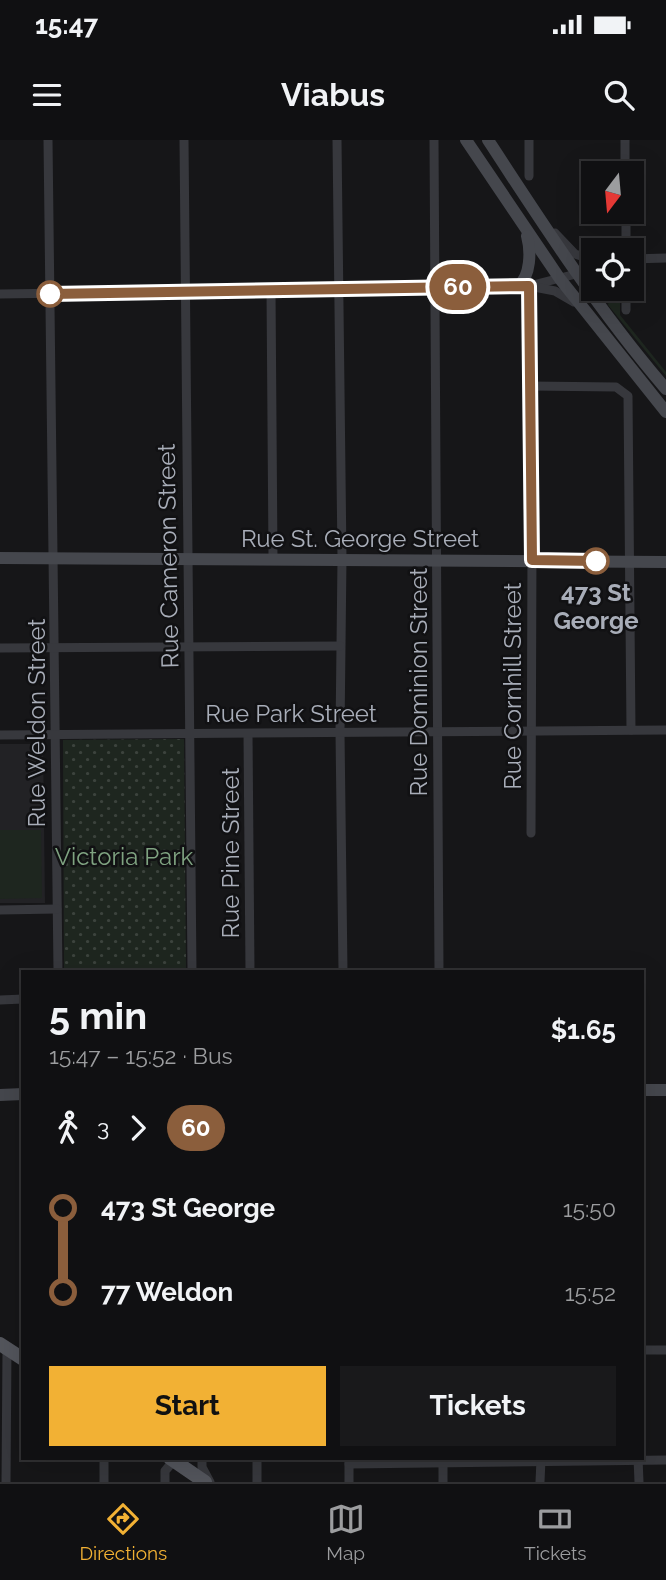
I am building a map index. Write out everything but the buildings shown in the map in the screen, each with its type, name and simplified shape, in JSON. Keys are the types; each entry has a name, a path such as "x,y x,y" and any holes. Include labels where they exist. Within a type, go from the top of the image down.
{"main road":[{"path":"466,140 560,279 666,412"},
{"path":"488,140 576,274 666,389"},
{"path":"523,286 529,255 525,229"},
{"name":"Rue St. George Street","path":"0,558 666,562"},
{"path":"644,1090 666,1090"},
{"path":"0,1095 21,1094"},
{"path":"4,1347 21,1358"},
{"path":"174,1460 207,1482"}],"street":[{"name":"Rue Weldon Street","path":"48,140 58,970"},
{"name":"Rue Cameron Street","path":"184,140 192,970"},
{"path":"337,140 343,970"},
{"name":"Rue Dominion Street","path":"434,140 439,970"},
{"path":"529,140 529,176"},
{"path":"625,140 625,161"},
{"path":"539,217 581,256"},
{"path":"644,259 666,258"},
{"path":"0,294 523,286 576,274"},
{"path":"523,286 558,293 581,307"},
{"name":"Rue Cornhill Street","path":"523,286 531,386 531,833"},
{"path":"271,290 273,558"},
{"path":"626,301 626,310"},
{"path":"531,386 616,387 628,396 631,730"},
{"path":"0,648 340,646"},
{"name":"Rue Park Street","path":"0,735 666,730"},
{"name":"Rue Pine Street","path":"248,734 250,970"},
{"path":"0,909 57,909"},
{"path":"0,1000 21,999"},
{"path":"4,1347 6,1482"},
{"path":"644,1350 666,1350"},
{"path":"644,1459 666,1460"},
{"path":"104,1460 104,1482"},
{"path":"165,1482 165,1471 172,1460"},
{"path":"202,1460 207,1482"},
{"path":"257,1460 257,1482"},
{"path":"443,1460 443,1482"},
{"path":"349,1482 349,1461 541,1460 540,1482"},
{"path":"638,1460 639,1482"}],"shaded area":[{"path":"0,744 43,744 45,903 0,903"}],"green space":[{"path":"609,301 620,301 620,315 666,372 666,376 608,305"},
{"name":"Victoria Park","path":"184,739 186,970 64,970 63,740"},
{"path":"0,830 41,830 42,898 0,899"}],"bus line":[{"name":"60","path":"50,294 529,286 532,560 596,561"}],"place":[{"name":"473 St George","path":"596,561"}]}
